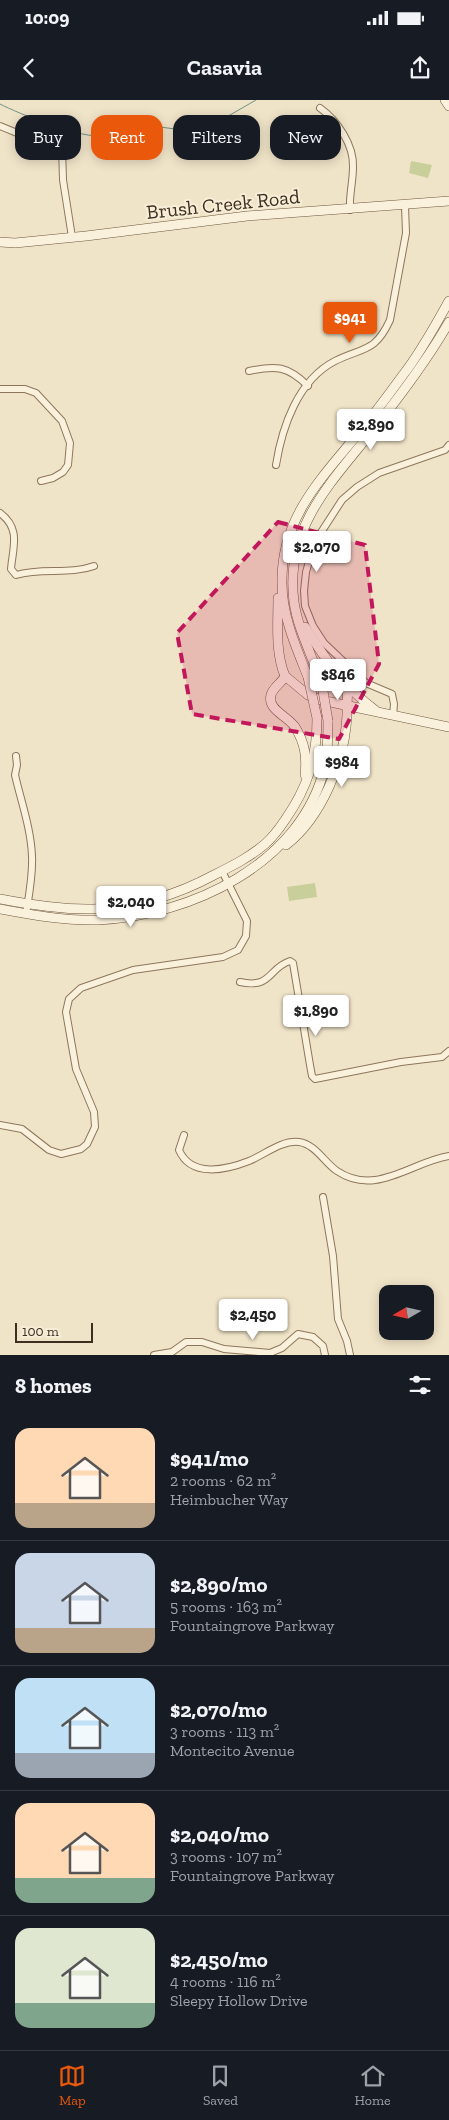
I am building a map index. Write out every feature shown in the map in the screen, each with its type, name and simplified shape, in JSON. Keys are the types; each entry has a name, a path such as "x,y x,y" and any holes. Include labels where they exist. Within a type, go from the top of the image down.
{"main road":[{"path":"445,100 449,106"},
{"name":"Brush Creek Road","path":"0,242 15,243 247,216 405,206 449,201"},
{"path":"0,899 80,909 118,907 173,893 250,856 267,842 298,802 314,761 317,742 317,718 308,678 288,624 282,583 284,556 292,528 298,511 315,484 354,439 404,374 449,301"},
{"path":"273,853 297,824 318,786 325,766 328,721 322,685 300,626 294,602 294,563 299,538 310,512 325,488 412,380 449,322"},
{"path":"283,567 278,585 278,629 280,666 285,676 308,695 379,713 449,727"},
{"path":"294,602 302,624 348,688 379,713"},
{"path":"285,676 272,692 270,700 276,710 294,725 305,749 304,779 298,802"},
{"path":"0,909 72,920 126,917 177,905 228,883 283,847 300,833 326,795 336,772 346,716 348,688"}],"street":[{"path":"320,108 330,114 353,154 350,210"},
{"path":"0,126 17,133 44,131 60,139 63,180 72,237"},
{"path":"276,465 280,440 286,420 308,386 328,366 368,349 385,332 390,320 406,233 405,206"},
{"path":"249,371 270,367 279,368 296,374 308,386"},
{"path":"0,389 25,389 36,394 62,421 70,443 68,465 63,472 53,478 42,481"},
{"path":"393,716 394,704 392,694 366,683 324,643 313,626 305,606 306,572 312,551 320,534 342,500 379,473 448,449"},
{"path":"0,513 12,525 14,536 11,569 16,575 42,570 82,570 94,566"},
{"path":"16,756 15,775 30,837 32,856 26,914"},
{"path":"0,1125 22,1129 49,1150 61,1154 69,1154 87,1144 95,1127 94,1112 76,1070 66,1012 69,999 81,988 133,970 223,957 238,950 246,936 247,921 222,871"},
{"path":"240,982 256,984 269,978 284,963 290,961 293,963 312,1076 315,1079 401,1062 442,1057 449,1051"},
{"path":"184,1135 179,1150 182,1157 188,1163 204,1169 214,1170 250,1160 285,1144 299,1142 314,1149 338,1172 366,1181 388,1179 429,1161 449,1156"},
{"path":"323,1197 333,1256 338,1319 347,1341 350,1355"},
{"path":"154,1355 172,1352 186,1342 202,1342 224,1349 270,1353 282,1348 298,1334 313,1337 323,1346 324,1355"}],"highlighted area":[{"path":"278,522 365,545 379,664 339,739 192,714 177,633"}],"green space":[{"path":"411,161 432,165 428,178 409,173"},
{"path":"315,883 317,897 289,901 287,887"}],"waterway":[{"path":"0,104 52,125 94,136 106,134 123,122 175,129 192,134 204,130 256,100"}]}
